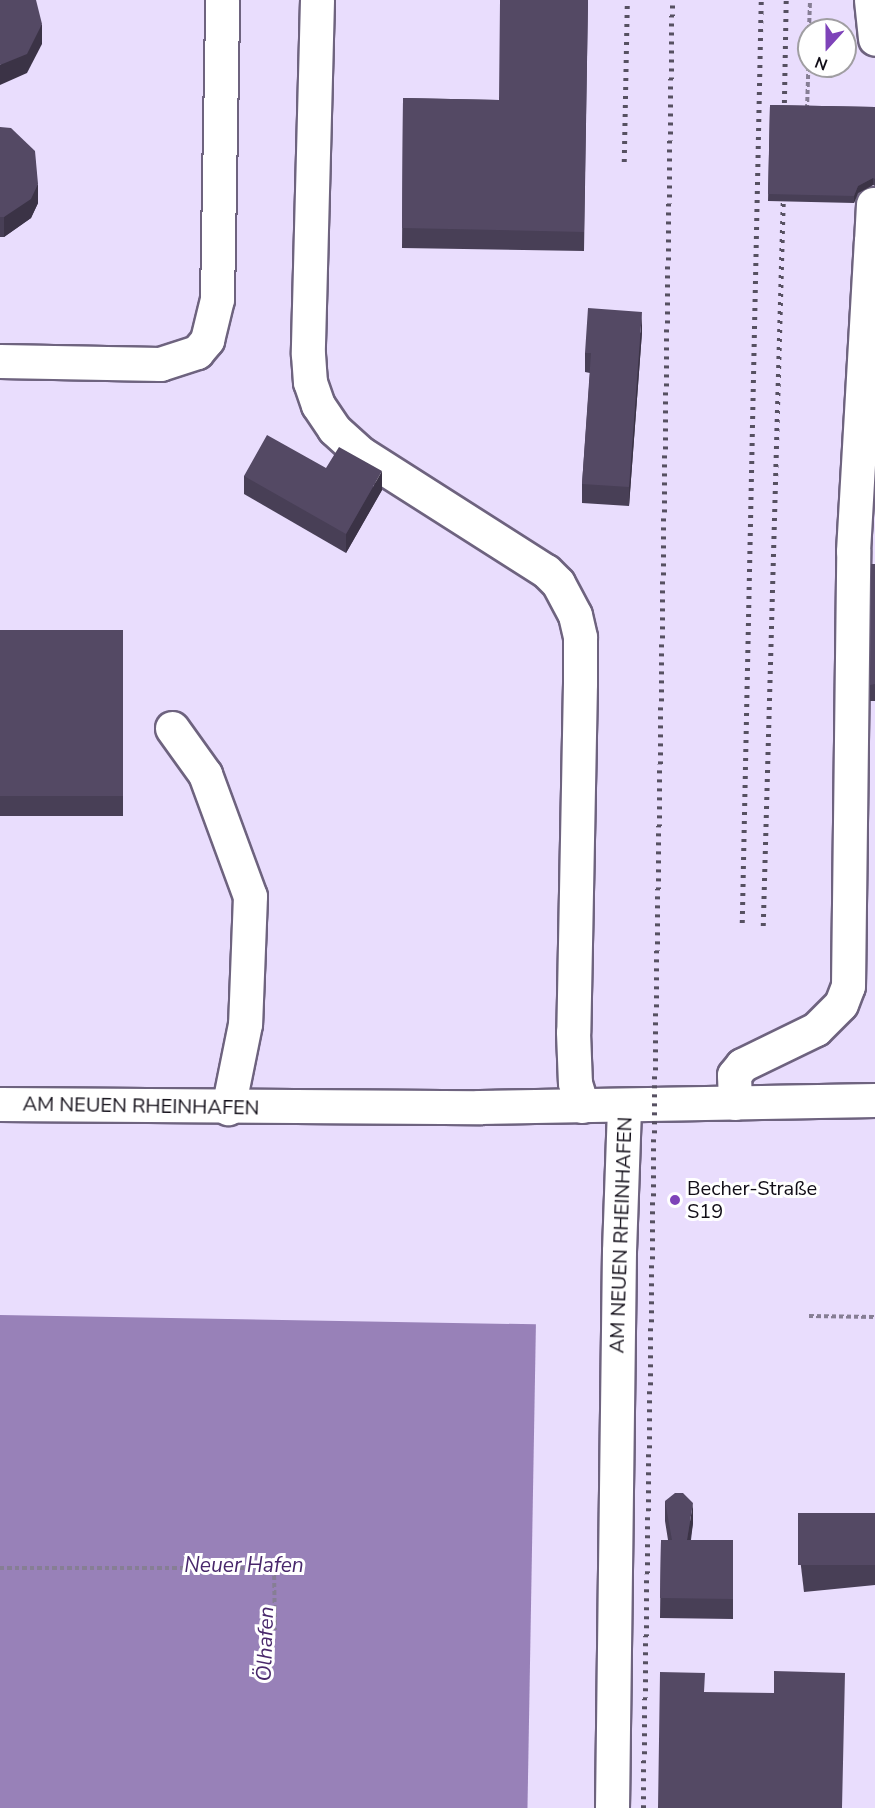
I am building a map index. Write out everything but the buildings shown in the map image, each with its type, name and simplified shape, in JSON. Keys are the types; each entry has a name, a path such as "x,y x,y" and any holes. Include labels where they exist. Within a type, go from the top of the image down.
{"street":[{"path":"0,361 160,364 197,352 207,340 217,299 222,0"},
{"path":"317,0 308,354 310,382 318,405 334,429 363,454 546,571 558,583 575,615 580,637 580,683 573,1032 575,1083 582,1106"},
{"path":"871,0 875,39"},
{"path":"735,1103 734,1075 741,1065 816,1029 841,1004 848,986 853,551 873,242 873,204"},
{"path":"172,728 205,774 250,896 245,1024 228,1108"},
{"path":"624,1106 875,1100"},
{"name":"AM NEUEN RHEINHAFEN","path":"0,1104 228,1108 624,1106 619,1251 612,1808"}],"path":[{"path":"809,18 810,0"},
{"path":"807,113 808,78"},
{"path":"809,1316 875,1317"},
{"path":"0,1568 274,1568 276,1630"}],"water":[{"name":"Neuer Hafen","path":"0,1315 536,1324 527,1808 0,1808"}],"railway":[{"path":"624,162 627,0"},
{"path":"643,1808 672,0"},
{"path":"742,923 761,0"},
{"path":"784,112 786,0"},
{"path":"763,926 783,202"}],"place":[{"name":"Becher-Straße S19","path":"675,1200"}],"water label":[{"name":"Ölhafen","path":"265,1644"}]}
